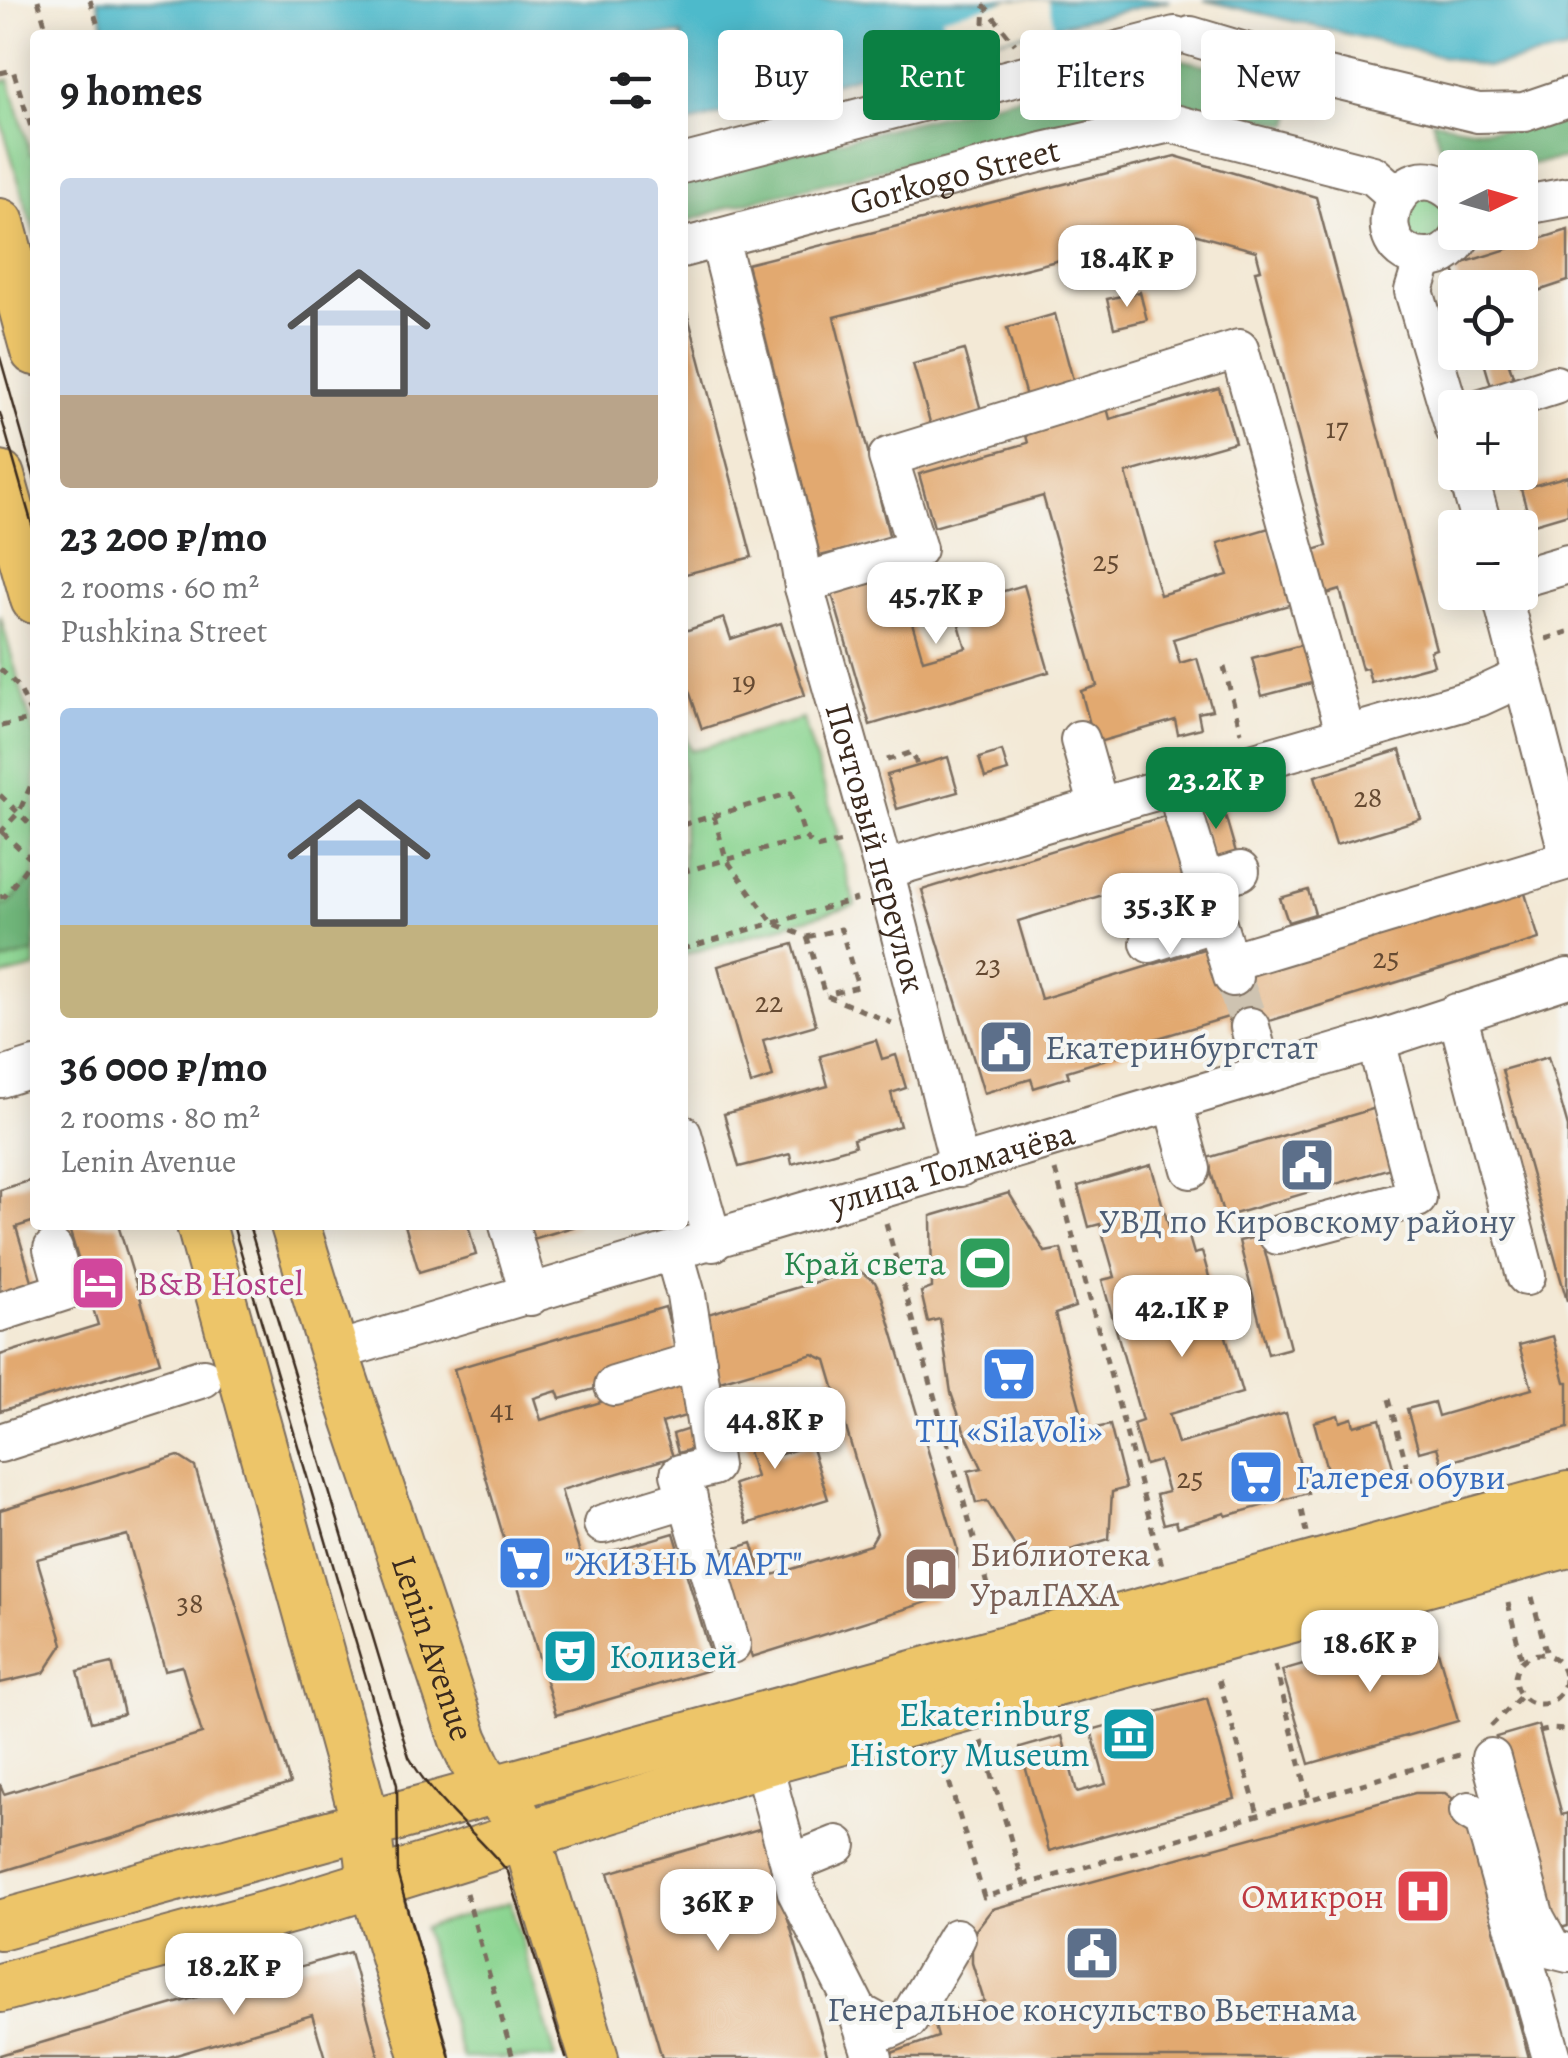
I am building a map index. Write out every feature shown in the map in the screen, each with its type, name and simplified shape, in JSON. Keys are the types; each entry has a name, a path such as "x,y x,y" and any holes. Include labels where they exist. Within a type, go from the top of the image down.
{"main road":[{"path":"0,223 30,333"},
{"path":"0,476 30,581"},
{"path":"201,1230 366,1824 372,1884 425,2058"},
{"name":"Lenin Avenue","path":"297,1230 334,1352 464,1740 480,1774 495,1789 526,1836 594,2058"},
{"path":"0,1925 1568,1496"},
{"path":"0,1988 372,1884 762,1762 1568,1543"}],"street":[{"path":"688,162 1183,36 1328,77 1478,113 1524,112 1568,97"},
{"name":"Gorkogo Street","path":"688,246 1043,152 1170,123 1373,174 1397,196"},
{"path":"1438,183 1430,181 1406,187 1397,196 1388,218 1394,241 1402,250 1424,259 1449,250"},
{"path":"1538,203 1568,197"},
{"name":"Почтовый переулок","path":"729,236 871,884 960,1167"},
{"path":"1424,259 1414,292 1451,390"},
{"path":"804,587 826,576 917,549 888,456 1239,349 1346,736"},
{"path":"1538,391 1555,385"},
{"path":"1538,573 1568,564"},
{"path":"1504,610 1568,852"},
{"path":"871,884 1099,807 1479,697 1520,678"},
{"path":"1080,740 1099,807"},
{"path":"1175,785 1223,876 1216,922 1231,969 1568,860"},
{"path":"1150,943 1216,922"},
{"name":"улица Толмачёва","path":"334,1352 1172,1103 1568,978"},
{"path":"1457,1013 1526,1276"},
{"path":"1250,1027 1264,1075"},
{"path":"1278,1235 1416,1198 1376,1041"},
{"path":"0,1078 30,1069"},
{"path":"1172,1103 1191,1169"},
{"path":"688,1155 713,1242"},
{"path":"510,1230 530,1296"},
{"path":"0,1312 65,1291 53,1249"},
{"path":"674,1253 686,1296 713,1466 680,1474 732,1644"},
{"path":"614,1386 696,1361"},
{"path":"0,1442 203,1378"},
{"path":"603,1524 688,1498"},
{"path":"1491,1746 1534,1918 1552,1948 1568,1953"},
{"path":"762,1762 797,1892 858,2012 873,2058"},
{"path":"1469,1811 1484,1820 1552,2058"},
{"path":"790,1864 837,1844"},
{"path":"858,2012 890,2029 908,2020 956,1938"}],"path":[{"path":"38,0 47,30"},
{"path":"90,0 99,30"},
{"path":"984,30 985,6 1018,48"},
{"path":"0,74 13,70 30,125"},
{"path":"1546,639 1568,632"},
{"path":"1224,667 1242,736"},
{"path":"0,669 18,687 30,711"},
{"path":"1,726 30,722"},
{"path":"883,761 913,752 917,766"},
{"path":"30,787 19,812 1,831 30,858"},
{"path":"688,824 790,793 806,837 816,848 844,842"},
{"path":"0,795 30,824"},
{"path":"714,816 726,859 772,923 807,937 840,929 858,986 825,996"},
{"path":"688,870 806,837"},
{"path":"0,896 5,896 30,867"},
{"path":"688,947 772,923 871,884"},
{"path":"807,937 825,996"},
{"path":"825,996 894,1024"},
{"path":"1054,1170 1165,1579"},
{"path":"886,1223 990,1592"},
{"path":"1389,1398 1411,1482"},
{"path":"1302,1510 1308,1539"},
{"path":"1532,1597 1548,1654 1566,1673 1563,1689 1552,1702 1536,1704 1521,1696 1515,1672 1522,1660 1534,1654 1548,1654"},
{"path":"1508,1604 1522,1660"},
{"path":"1275,1665 1309,1799"},
{"path":"1218,1680 1258,1814"},
{"path":"1491,1746 1492,1724 1521,1696"},
{"path":"1540,1732 1568,1730"},
{"path":"982,1741 1024,1884"},
{"path":"940,1752 984,1897 1444,1759"},
{"path":"464,1886 513,2058"}],"green space":[{"path":"1181,60 1201,64 1201,107 1181,102"},
{"path":"9,79 30,151 30,219 0,118 0,82"},
{"path":"1020,96 1020,120 1087,120 732,206 688,221 688,178 922,120 1000,120 1000,101"},
{"path":"1568,115 1568,158 1538,163 1538,150 1441,150 1432,120 1501,130"},
{"path":"1266,120 1291,120 1290,125"},
{"path":"1416,192 1438,200 1438,242 1421,252 1397,213"},
{"path":"0,615 30,720 30,969 0,977"},
{"path":"803,719 839,834 836,836 855,905 688,954 688,743 691,751"},
{"path":"30,880 30,953 0,962 0,906 9,904"},
{"path":"510,1902 556,2058 462,2058 423,1928"}],"water":[{"path":"97,0 1170,0 1038,30 1020,30 1020,34 1000,39 1000,30 863,30 863,74 843,80 843,30 718,30 718,115 688,124 688,30 106,30"},
{"path":"1204,0 1568,0 1568,51 1486,67"}],"pier":[{"path":"1010,0 1048,0 1054,25 1020,30 1000,38 1000,30 945,30 942,17"}],"building":[{"path":"1175,156 1316,197 1436,649 1430,651 1434,665 1371,682 1367,668 1362,669 1340,590 1173,639 1180,663 1197,658 1212,710 1198,713 1201,728 1178,734 1175,720 1095,743 1081,691 1097,686 1043,496 934,527 919,474 1028,443 1023,424 1105,400 1110,419 1219,388 1235,442 1126,473 1160,595 1228,575 1218,543 1269,528 1278,561 1327,546 1255,271 1261,270 1256,251 1179,230 834,317 890,539 820,556 747,264"},
{"path":"1568,230 1568,281 1538,291 1538,270 1454,270 1453,266 1504,250 1538,250 1538,239"},
{"path":"1140,292 1147,320 1114,328 1107,299"},
{"path":"1055,314 1075,387 1027,400 1007,328"},
{"path":"688,316 752,557 688,573"},
{"path":"964,350 982,414 932,429 913,364"},
{"path":"1486,370 1511,370 1514,379 1491,386"},
{"path":"1568,476 1568,514 1538,523 1538,510 1527,510 1521,490 1538,490 1538,484"},
{"path":"898,575 923,660 966,648 949,590 989,578 994,594 1024,585 1049,672 870,725 832,594"},
{"path":"724,618 731,639 781,623 805,695 702,729 688,688 688,630"},
{"path":"1313,642 1323,680 1262,696 1252,658"},
{"path":"1400,750 1421,819 1336,845 1315,776"},
{"path":"1002,751 1008,771 985,778 979,758"},
{"path":"948,757 958,792 897,809 887,775"},
{"path":"1221,801 1237,856 1212,863 1196,808"},
{"path":"1168,815 1194,900 1168,908 1158,878 1018,921 1041,999 1207,948 1523,887 1539,939 1233,1032 1228,1017 1131,1046 1133,1051 1067,1071 1069,1077 1034,1088 1031,1079 984,1093 922,890"},
{"path":"1308,890 1315,914 1288,922 1280,898"},
{"path":"1152,899 1160,923 1145,928 1138,904"},
{"path":"793,944 816,1025 763,1040 773,1077 751,1084 718,966"},
{"path":"876,1040 882,1059 896,1055 906,1088 891,1093 900,1126 853,1139 855,1146 792,1164 790,1154 739,1167 724,1114 828,1086 820,1056"},
{"path":"1548,1057 1568,1127 1567,1301 1502,1070"},
{"path":"1376,1108 1394,1167 1224,1217 1207,1158"},
{"path":"1151,1165 1171,1234 1187,1230 1194,1254 1202,1252 1242,1393 1169,1414 1178,1444 1286,1413 1308,1493 1178,1527 1176,1521 1164,1524 1156,1495 1168,1492 1159,1461 1145,1465 1133,1424 1142,1421 1102,1280 1115,1277 1100,1224 1089,1227 1078,1186"},
{"path":"30,1181 30,1223 16,1227 36,1294 0,1305 0,1190"},
{"name":"ТЦ «SilaVoli»","path":"1009,1193 1045,1252 1061,1249 1075,1307 1055,1314 1086,1430 1110,1425 1126,1488 1112,1492 1109,1539 1025,1563 987,1501 976,1503 968,1471 982,1468 951,1393 940,1319 928,1322 921,1292 932,1288 931,1216"},
{"path":"70,1230 120,1230 160,1362 0,1411 0,1355 98,1325"},
{"path":"406,1230 469,1230 476,1255 419,1272"},
{"path":"519,1230 563,1230 523,1242"},
{"path":"1261,1236 1290,1348 1268,1354 1239,1241"},
{"path":"861,1272 875,1282 882,1297 957,1548 957,1568 949,1585 934,1600 752,1657 720,1553 752,1543 763,1578 870,1545 877,1533 826,1360 813,1354 720,1381 701,1316 846,1273"},
{"path":"665,1307 679,1356 605,1386 560,1399 557,1391 534,1398 541,1420 681,1378 692,1414 662,1423 673,1457 561,1490 582,1560 674,1533 715,1668 556,1715 454,1369"},
{"path":"1553,1336 1568,1382 1568,1428 1442,1464 1437,1447 1419,1452 1407,1409 1434,1402 1438,1416 1532,1389 1519,1345"},
{"path":"763,1404 778,1455 811,1445 828,1499 747,1524 734,1484 756,1477 736,1412"},
{"path":"1338,1415 1340,1422 1352,1418 1354,1426 1380,1419 1394,1471 1332,1488 1314,1422"},
{"path":"692,1428 698,1447 678,1453 673,1434"},
{"path":"178,1456 195,1467 290,1784 0,1872 0,1784 4,1794 202,1734 182,1666 165,1670 127,1535 37,1559 63,1644 44,1673 0,1683 0,1510"},
{"path":"1431,1627 1458,1721 1309,1764 1282,1670"},
{"path":"112,1663 124,1714 91,1722 78,1671"},
{"path":"1207,1698 1235,1799 1049,1851 1020,1748 1062,1736 1077,1792 1106,1784 1091,1730"},
{"path":"1538,1725 1562,1815 1568,1813 1568,1926 1549,1931 1496,1737"},
{"path":"1415,1793 1445,1793 1469,1811 1500,1916 1491,1918 1529,2058 877,2058 938,2037 932,2015 984,2001 972,1963 972,1935 992,1909"},
{"path":"762,1828 828,2058 662,2058 608,1873"},
{"path":"350,1952 379,2058 325,2058 312,2015 166,2058 0,2058 0,2055"}],"tunnel":[{"path":"1233,977 1250,1027"}],"tram line":[{"path":"0,357 30,462"},
{"path":"0,413 30,518"},
{"path":"234,1230 397,1785 398,1876 450,2058"},
{"path":"251,1230 409,1757 443,1803 508,1872 566,2058"}],"place":[{"name":"Екатеринбургстат","path":"1006,1047"},
{"name":"УВД по Кировскому району","path":"1307,1165"},
{"name":"Край света","path":"985,1263"},
{"name":"B&B Hostel","path":"98,1283"},
{"name":"ТЦ «SilaVoli»","path":"1009,1374"},
{"name":"Галерея обуви","path":"1256,1477"},
{"name":"\"ЖИЗНЬ МАРТ\"","path":"525,1563"},
{"name":"Библиотека УралГАХА","path":"931,1574"},
{"name":"Колизей","path":"570,1656"},
{"name":"Ekaterinburg History Museum","path":"1129,1734"},
{"name":"Омикрон","path":"1423,1896"},
{"name":"Генеральное консульство Вьетнама","path":"1092,1953"}]}
